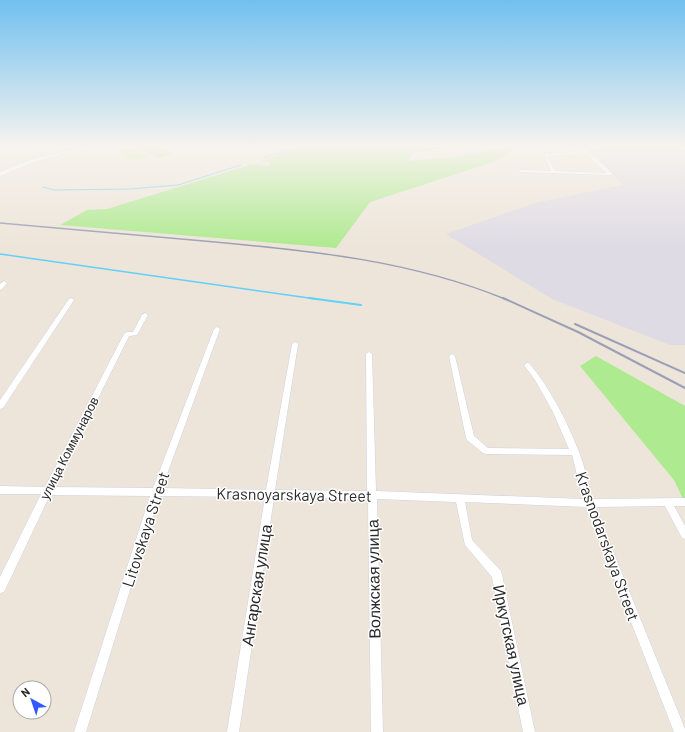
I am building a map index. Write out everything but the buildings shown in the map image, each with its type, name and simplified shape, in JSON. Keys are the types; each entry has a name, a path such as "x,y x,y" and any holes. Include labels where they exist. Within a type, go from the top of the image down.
{"street":[{"path":"0,288 4,283"},
{"path":"0,406 71,300"},
{"name":"улица Коммунаров","path":"0,588 47,490 127,334 135,334 145,315"},
{"name":"Litovskaya Street","path":"80,732 156,492 217,329"},
{"name":"Ангарская улица","path":"233,732 295,344"},
{"name":"Волжская улица","path":"369,354 377,732"},
{"path":"452,356 470,438 486,451 575,452"},
{"name":"Krasnodarskaya Street","path":"527,365 538,378 557,412 575,452 589,503 680,732"},
{"name":"Krasnoyarskaya Street","path":"0,490 371,495 589,503 685,502"},
{"name":"Иркутская улица","path":"460,498 468,542 497,575 529,732"},
{"path":"667,502 685,536"}],"shaded area":[{"path":"618,179 685,179 685,345 670,345 552,299 446,234 535,203 623,185"}],"green space":[{"path":"204,179 440,179 370,202 336,248 60,225 87,210 107,209"},
{"path":"596,356 685,406 685,503 674,480 580,366"}],"waterway":[{"path":"43,187 54,190 130,189 178,185 196,179"},
{"path":"0,254 316,299"},
{"path":"309,298 361,305"}],"railway":[{"path":"0,223 252,245 326,254 434,275 505,299"},
{"path":"503,298 578,332 685,388"},
{"path":"575,324 685,373"}]}
